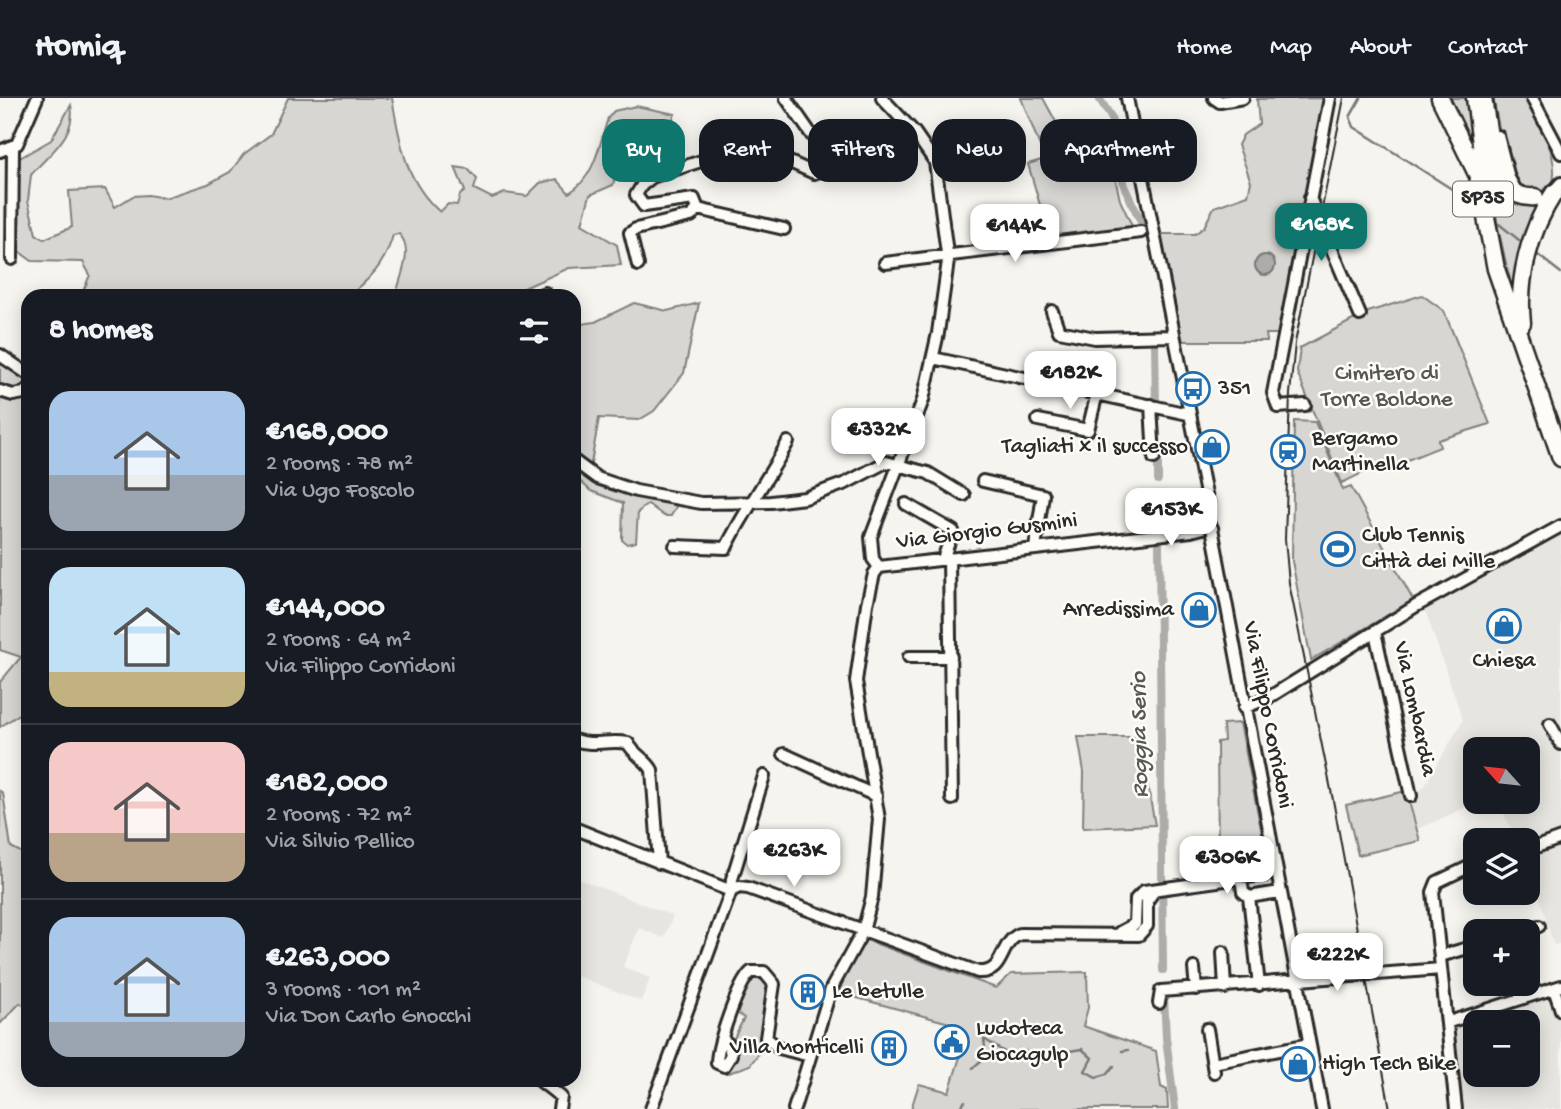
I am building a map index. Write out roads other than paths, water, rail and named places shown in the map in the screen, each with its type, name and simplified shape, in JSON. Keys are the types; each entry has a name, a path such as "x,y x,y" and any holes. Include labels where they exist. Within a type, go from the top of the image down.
{"highway":[{"name":"SP35","path":"1440,98 1478,176 1496,269 1561,458"},
{"name":"SP35","path":"1481,98 1490,208 1510,305"},
{"name":"SP35","path":"1481,98 1491,163 1498,177 1514,193 1535,197"},
{"name":"SP35","path":"1547,420 1523,330 1521,301 1537,224 1559,186"}],"street":[{"path":"0,151 18,144 37,98"},
{"path":"698,209 694,199 644,206 636,195 642,185 652,177 741,148 772,154 814,173 827,168 827,158 786,98"},
{"path":"794,1109 835,979 863,931 876,873 879,818 856,681 867,604 874,574 880,567 871,553 870,537 897,463 918,418 933,358 948,256 934,162 915,133 882,98"},
{"path":"1126,98 1204,496 1197,522"},
{"path":"1214,98 1220,102 1244,98"},
{"path":"1305,405 1278,407 1273,393 1330,98"},
{"path":"1481,98 1508,178 1520,193 1535,197"},
{"path":"1532,98 1561,153"},
{"path":"12,259 13,147"},
{"path":"1498,177 1507,192 1521,200 1536,201 1559,186"},
{"name":"SP35","path":"1535,197 1548,194 1559,186"},
{"path":"1310,198 1360,315"},
{"path":"698,209 784,229"},
{"path":"639,265 630,233 636,229 691,216 698,209"},
{"path":"885,262 1141,232"},
{"path":"1052,310 1059,331 1079,336 1172,335"},
{"path":"0,355 21,369"},
{"path":"933,358 1188,414"},
{"path":"0,391 13,395 21,394"},
{"path":"1038,420 1088,430 1097,393"},
{"path":"1151,405 1154,458"},
{"path":"675,546 726,548 788,442"},
{"path":"581,466 597,478 636,491 701,503 805,498 846,483 881,462 897,463 928,473 964,495"},
{"path":"983,481 1043,495 1035,548"},
{"path":"906,504 955,533 946,558 951,657 952,800"},
{"name":"Via Giorgio Gusmini","path":"880,567 1035,548 1197,522"},
{"name":"Via Filippo Corridoni","path":"1197,522 1212,535 1322,1109"},
{"path":"1244,708 1268,698 1375,632 1561,526"},
{"name":"Via Lombardia","path":"1375,632 1411,796"},
{"path":"909,657 951,657"},
{"path":"1550,724 1561,744"},
{"path":"581,742 591,746 615,741 628,743 633,753 652,769 659,863"},
{"path":"784,754 876,796"},
{"path":"748,888 737,874 764,776"},
{"path":"581,831 732,891"},
{"path":"1540,846 1561,838"},
{"path":"651,1109 732,891 732,879 739,863"},
{"path":"1456,1109 1433,886 1463,870"},
{"path":"732,891 738,887 748,888 987,973 998,965 1009,942 1020,934 1118,933 1135,924 1136,899 1141,892 1276,873"},
{"path":"1241,878 1243,892 1250,898 1259,985"},
{"path":"1250,898 1280,892"},
{"path":"1440,956 1463,949"},
{"path":"1223,951 1225,988"},
{"path":"1194,968 1196,989"},
{"path":"1159,1003 1161,991 1441,969"},
{"path":"723,1039 746,976 751,972 764,972 774,984 766,1038 779,1048 810,1056"},
{"path":"1448,1022 1558,987 1561,1010"},
{"path":"1207,1029 1213,1067 1309,1044"},
{"path":"548,1087 561,1097 559,1109"}],"waterway":[{"name":"Roggia Serio","path":"1099,98 1111,117 1124,186 1142,224"},
{"path":"1361,98 1350,117 1354,127 1477,205"},
{"path":"1499,224 1524,244"},
{"path":"1534,252 1561,273"},
{"name":"Roggia Serio","path":"1155,341 1156,412"},
{"name":"Roggia Serio","path":"1158,453 1158,480"},
{"name":"Roggia Serio","path":"1159,542 1163,970"},
{"name":"Roggia Serio","path":"1164,996 1175,1109"},
{"path":"973,1068 986,1056 984,1039 1009,1055 1025,1051 1042,1062 1059,1057 1063,1052 1082,1049 1092,1058 1085,1071 1096,1077 1107,1074 1114,1066"},
{"path":"1122,1051 1128,1050"},
{"path":"960,1109 965,1101"}],"tram line":[{"path":"1344,98 1295,343 1290,394 1285,539 1289,583 1333,800 1390,1109"}],"place":[{"name":"351","path":"1193,389"},
{"name":"Tagliati x il successo","path":"1212,447"},
{"name":"Bergamo Martinella","path":"1288,452"},
{"name":"Club Tennis Città dei Mille","path":"1338,549"},
{"name":"Arredissima","path":"1199,610"},
{"name":"Chiesa","path":"1504,626"},
{"name":"Le betulle","path":"808,992"},
{"name":"Ludoteca Giocagulp","path":"952,1042"},
{"name":"Villa Monticelli","path":"889,1048"},
{"name":"High Tech Bike","path":"1298,1064"}],"park label":[{"name":"Cimitero di Torre Boldone","path":"1387,387"}]}
